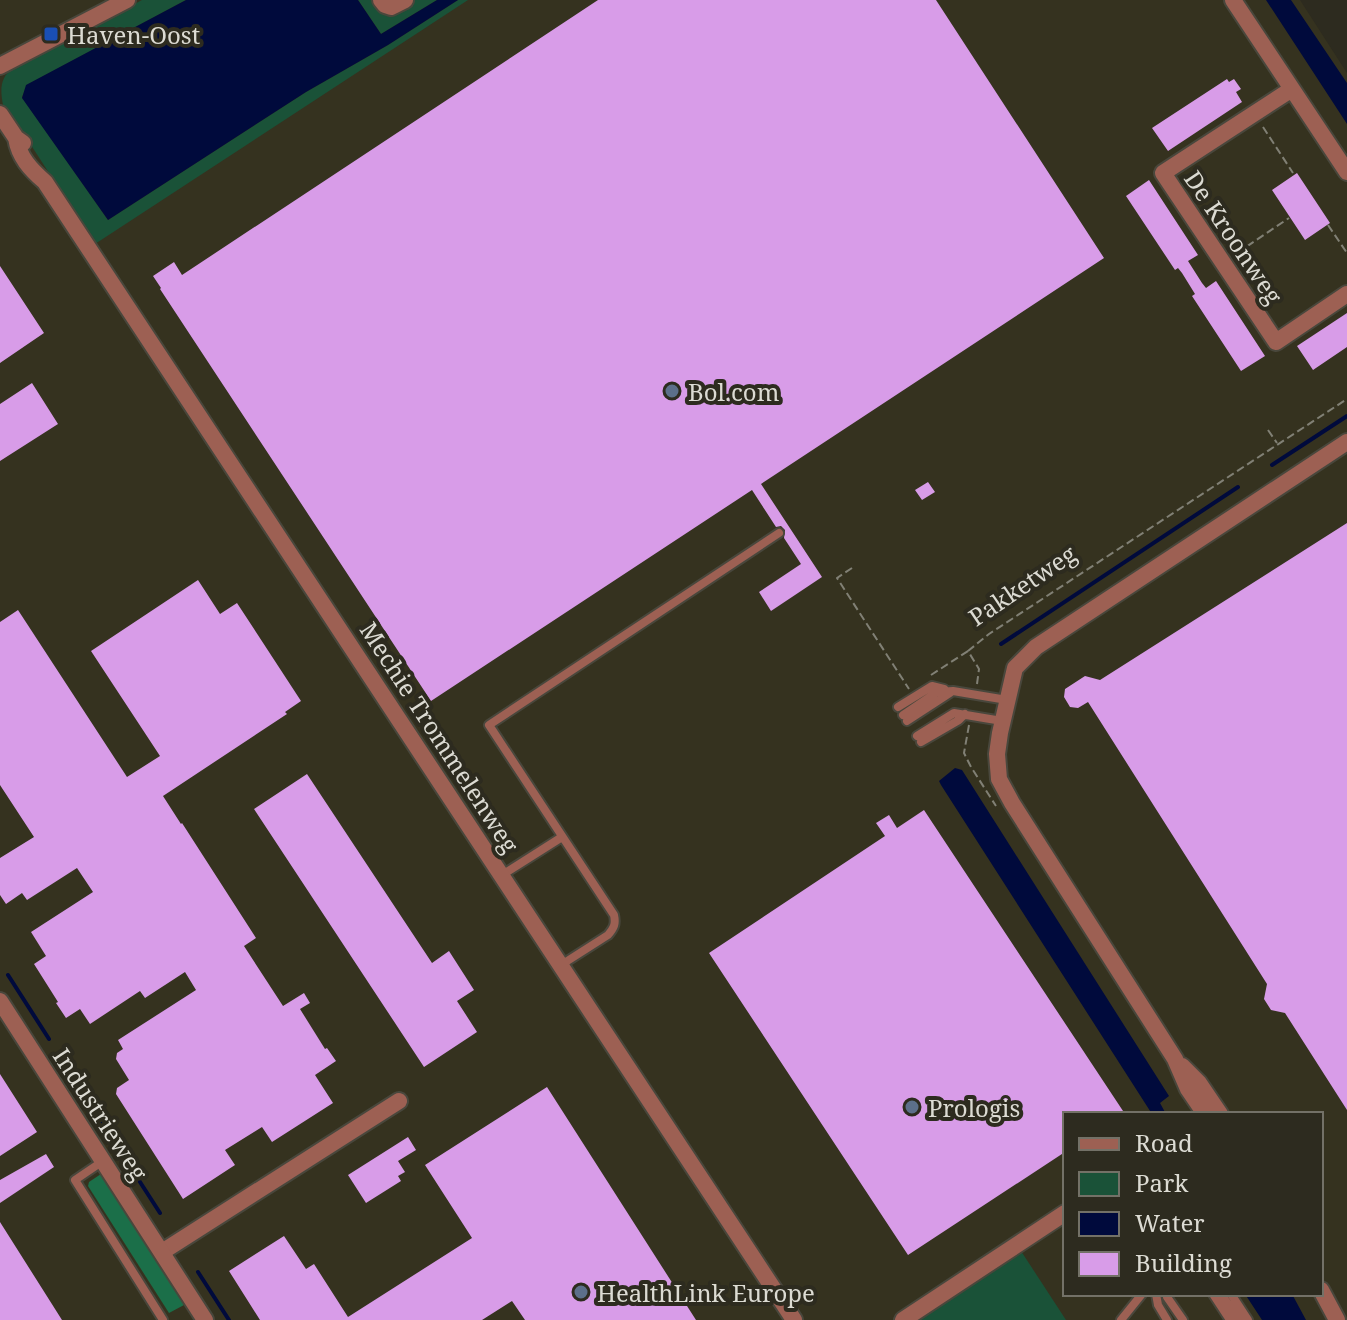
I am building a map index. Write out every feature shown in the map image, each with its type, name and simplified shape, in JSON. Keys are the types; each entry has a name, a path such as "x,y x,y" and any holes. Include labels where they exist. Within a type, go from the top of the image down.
{"street":[{"path":"0,66 127,0"},
{"path":"381,0 391,7 405,0"},
{"path":"1233,0 1347,172"},
{"name":"De Kroonweg","path":"1292,89 1163,173 1276,342 1347,294"},
{"name":"Mechie Trommelenweg","path":"0,114 40,165 45,182 794,1320"},
{"path":"1214,1112 1199,1083 1175,1059 999,779 997,754 1002,721 1015,668 1036,647 1347,442"},
{"name":"Industrieweg","path":"0,1001 205,1320"},
{"path":"162,1252 399,1101"},
{"path":"903,1320 1063,1214"},
{"path":"1323,1294 1337,1320"}],"lane":[{"path":"561,965 608,935 616,922 614,915 489,725 779,533"},
{"path":"953,691 903,714 932,686 1007,700"},
{"path":"919,739 968,714 1002,721"},
{"path":"502,875 562,837"},
{"path":"103,1161 75,1180 163,1320"},
{"path":"1121,1320 1140,1296"},
{"path":"1156,1296 1167,1320"},
{"path":"1167,1296 1183,1320"},
{"path":"1214,1296 1230,1320"},
{"path":"1222,1296 1239,1320"},
{"path":"1232,1296 1248,1320"}],"path":[{"path":"1254,114 1293,173"},
{"path":"1223,262 1289,218"},
{"path":"1328,225 1347,253"},
{"name":"Pakketweg","path":"975,695 979,669 968,651 989,634 1347,399"},
{"path":"1268,430 1278,444"},
{"path":"852,568 837,578 909,689"},
{"path":"933,674 968,651"},
{"path":"968,714 964,753 996,806"}],"shaded area":[{"path":"0,0 1300,0 1347,73 1347,1320 0,1320"}],"green space":[{"path":"142,0 186,0 27,85 22,97 108,220 306,92 458,0 468,0 95,244 3,105 2,84 13,68"},
{"path":"358,0 437,0 381,34"},
{"path":"101,1174 184,1305 169,1313 88,1186"},
{"path":"1021,1251 1066,1320 917,1320"}],"water":[{"path":"186,0 358,0 381,34 437,0 458,0 306,92 108,220 22,98 26,85"},
{"path":"1266,0 1291,0 1347,83 1347,124"},
{"path":"955,768 962,770 1169,1096 1160,1103 1165,1112 1151,1112 939,781"},
{"path":"1246,1296 1293,1296 1306,1320 1262,1320"}],"building":[{"path":"598,0 936,0 1104,258 761,484 822,577 771,611 759,592 801,564 784,538 785,530 781,526 776,527 752,490 431,701 153,276 174,262 182,275"},
{"path":"1227,79 1229,82 1234,79 1241,89 1236,92 1242,102 1168,151 1152,128"},
{"path":"1297,173 1330,223 1305,240 1272,190"},
{"path":"1149,180 1198,255 1188,261 1202,283 1206,288 1216,281 1265,356 1241,371 1192,296 1195,294 1182,273 1178,268 1175,270 1126,196"},
{"path":"0,266 44,333 0,363"},
{"path":"1347,313 1347,347 1313,370 1297,346"},
{"path":"32,383 58,424 0,461 0,404"},
{"path":"928,482 935,492 922,500 915,490"},
{"path":"1347,523 1347,1110 1285,1013 1271,1010 1264,999 1267,984 1088,702 1078,708 1070,707 1064,697 1065,689 1085,676 1100,680"},
{"path":"198,580 220,614 237,603 301,701 285,712 287,714 163,796 256,938 244,946 283,1006 304,993 310,1003 300,1009 336,1061 315,1075 333,1103 272,1142 262,1127 225,1150 235,1165 183,1199 116,1094 117,1088 129,1080 116,1059 117,1053 123,1049 118,1040 196,990 185,972 145,998 140,991 90,1024 80,1009 66,1018 34,964 46,956 31,932 93,892 77,868 27,900 22,893 6,904 0,895 0,858 34,837 0,785 0,622 18,610 127,777 160,756 91,651"},
{"path":"307,774 432,963 449,951 474,990 457,1001 477,1032 424,1067 254,809"},
{"path":"924,810 1124,1112 1063,1112 1063,1153 908,1255 709,953 885,836 876,823 889,815 897,828"},
{"path":"0,1074 37,1132 0,1156"},
{"path":"547,1087 696,1320 525,1320 512,1301 482,1320 260,1320 229,1271 284,1236 306,1269 314,1264 348,1317 472,1238 425,1165"},
{"path":"408,1137 416,1150 398,1161 405,1172 398,1176 401,1181 366,1203 348,1175"},
{"path":"46,1154 54,1167 0,1203 0,1180"},
{"path":"0,1222 62,1320 0,1320"}],"waterway":[{"path":"1272,465 1347,416"},
{"path":"1001,644 1238,487"},
{"path":"8,975 49,1039"},
{"path":"73,1078 160,1213"},
{"path":"198,1272 229,1320"}],"place":[{"name":"Haven-Oost","path":"51,34"},
{"name":"Bol.com","path":"672,391"},
{"name":"Prologis","path":"912,1107"},
{"name":"HealthLink Europe","path":"581,1292"}]}
